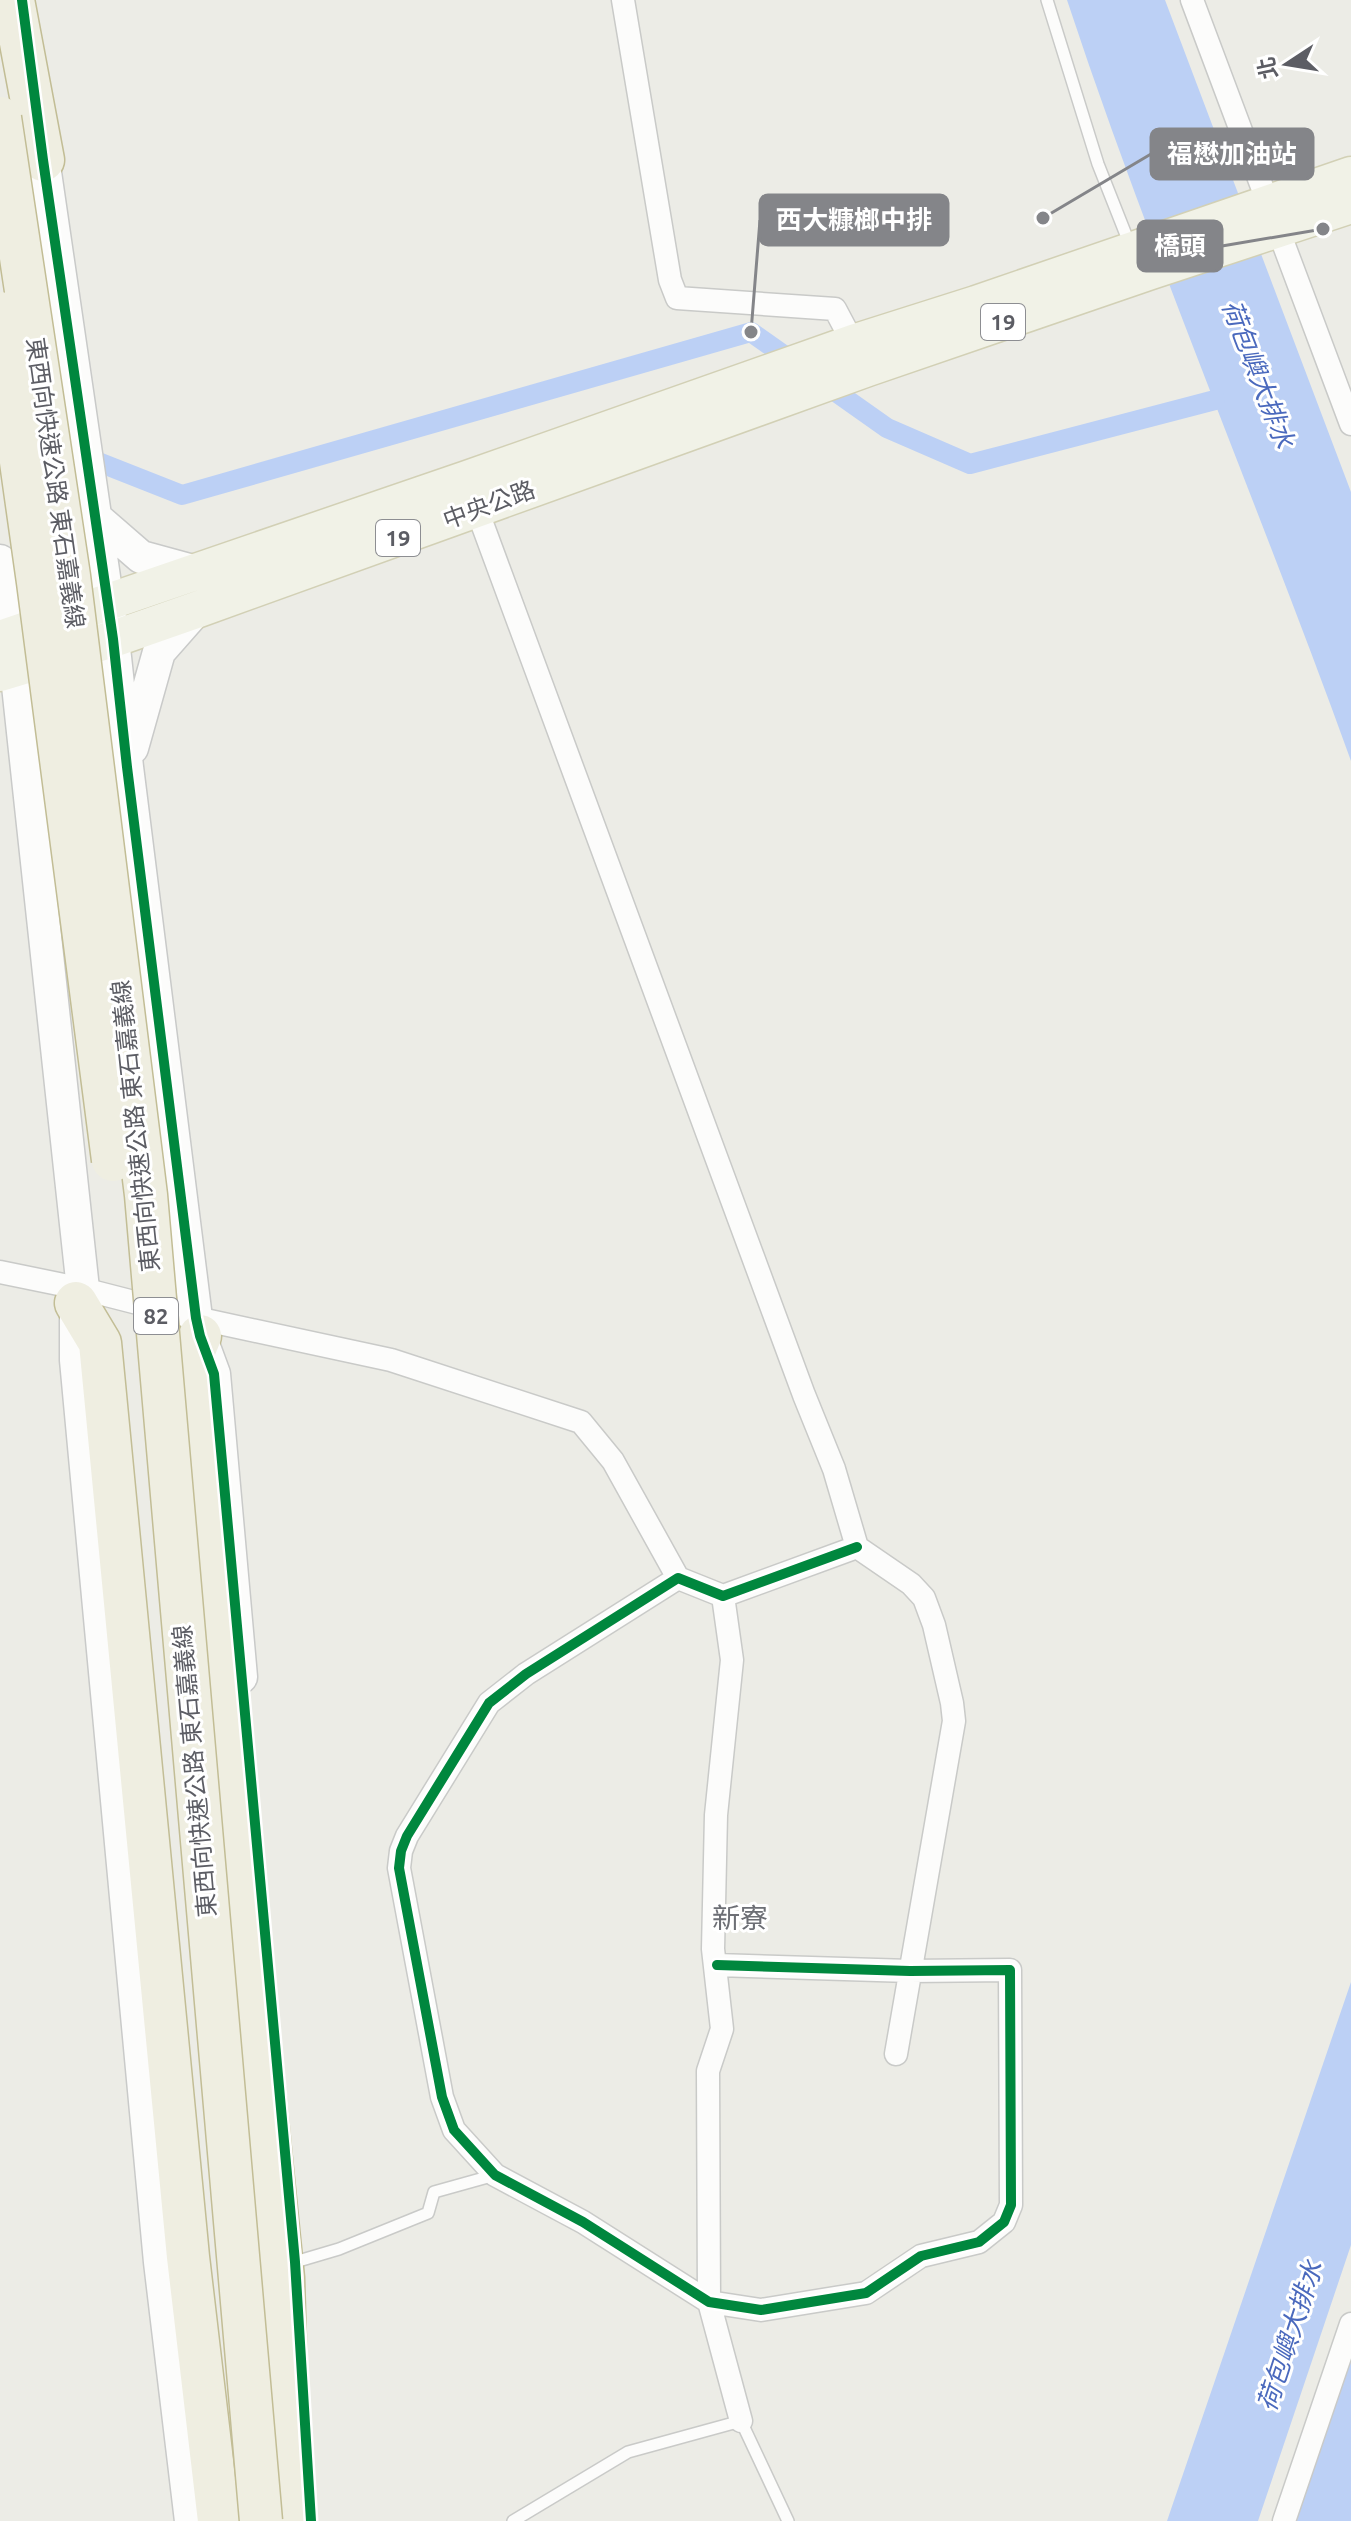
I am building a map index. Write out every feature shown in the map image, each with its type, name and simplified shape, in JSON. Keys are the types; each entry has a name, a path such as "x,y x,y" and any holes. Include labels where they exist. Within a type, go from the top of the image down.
{"highway":[{"path":"13,0 43,160"},
{"name":"東西向快速公路 東石嘉義線","path":"0,118 69,576 146,1195 261,2521"},
{"name":"東西向快速公路 東石嘉義線","path":"0,313 117,1196 235,2521"},
{"path":"80,1296 100,1343 186,2242 219,2521"},
{"path":"198,1327 187,1368 283,2278 290,2521"}],"main road":[{"name":"19","path":"1265,220 1351,175"},
{"name":"19","path":"848,355 1142,255 1265,220 1351,205"},
{"name":"中央公路","path":"7,654 113,639 196,610 471,494 786,382 848,355"},
{"name":"中央公路","path":"7,654 108,601 196,572 471,494"}],"street":[{"path":"22,0 108,601 198,1327 214,1374 295,2262 311,2521"},
{"path":"623,0 670,280 677,298 835,309 848,355"},
{"path":"1192,0 1265,220 1351,424"},
{"path":"471,494 834,1469 857,1547 911,1584 924,1598 934,1625 954,1721 896,2054"},
{"path":"95,512 141,557 196,572"},
{"path":"0,561 7,654 28,795 80,1296 76,1360 154,2199 191,2521"},
{"path":"127,767 159,652 196,610"},
{"path":"0,753 28,795"},
{"path":"0,1272 198,1327 391,1360 581,1422 613,1461 678,1578 723,1596 857,1547"},
{"path":"678,1578 526,1674 489,1703 407,1836 399,1868 442,2097 454,2130 495,2175 583,2222 709,2302 761,2310 866,2293 921,2256 979,2242 1004,2222 1011,2205 1010,1970 910,1971 717,1965"},
{"path":"723,1596 732,1660 716,1815 713,1949 722,2029 708,2071 709,2302 741,2421"},
{"path":"1284,2521 1351,2324"}],"lane":[{"path":"1047,0 1098,164 1142,255"},
{"path":"295,2262 339,2249 428,2213 434,2192 495,2175"},
{"path":"513,2521 628,2452 741,2421 788,2521"}],"water":[{"name":"荷包嶼大排水","path":"1067,0 1165,0 1351,492 1351,761 1134,191"},
{"name":"荷包嶼大排水","path":"1351,1982 1351,2245 1258,2521 1167,2521"},
{"path":"1351,2348 1351,2521 1295,2521"}],"waterway":[{"path":"78,454 182,495 751,332 887,428 970,464 1215,400"}],"cycle path":[{"path":"22,0 113,639 196,1318 214,1374 295,2262 311,2521"},
{"path":"717,1965 910,1971 1010,1970 1011,2205 1004,2222 979,2242 921,2256 866,2293 761,2310 709,2302 583,2222 495,2175 454,2130 442,2097 399,1868 401,1851 407,1836 489,1703 526,1674 678,1578 723,1596 857,1547"}],"place":[{"name":"福懋加油站","path":"1043,218"},
{"name":"橋頭","path":"1323,229"},
{"name":"西大糠榔中排","path":"751,332"}],"district":[{"name":"新寮","path":"740,1918"}]}
